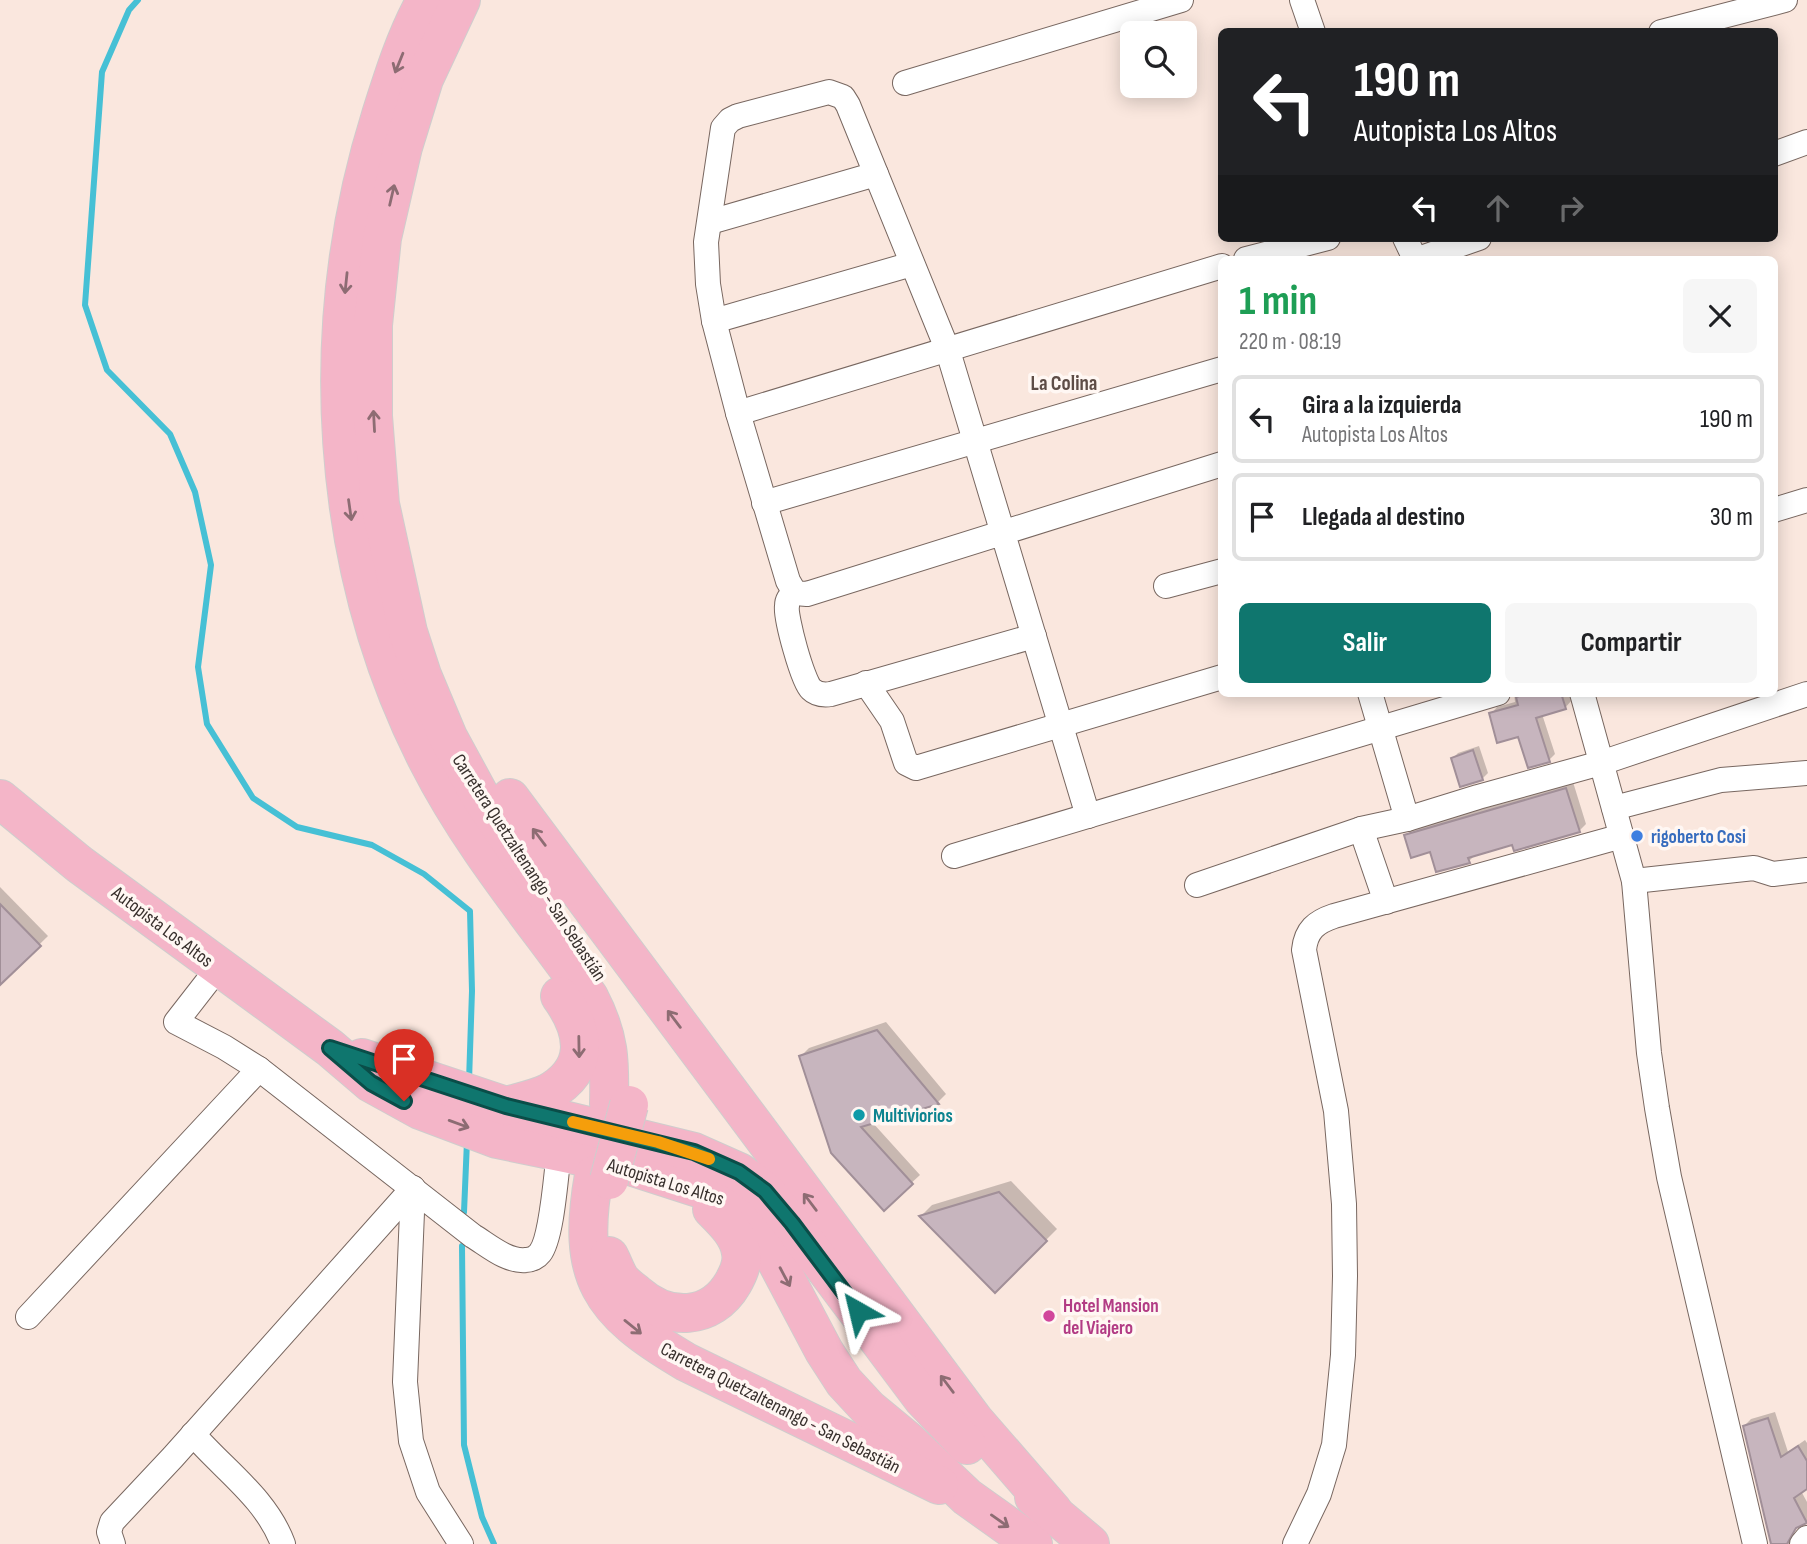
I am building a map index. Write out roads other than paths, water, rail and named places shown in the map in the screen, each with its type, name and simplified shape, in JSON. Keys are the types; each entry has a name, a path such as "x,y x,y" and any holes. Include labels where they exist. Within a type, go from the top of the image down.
{"main road":[{"name":"Carretera Quetzaltenango - San Sebastián","path":"426,0 392,82 368,158 351,239 342,325 340,409 350,508 370,617 428,762 476,843 575,977 600,1017 607,1038 619,1105"},
{"name":"Carretera Quetzaltenango - San Sebastián","path":"461,0 424,79 403,147 382,238 374,313 373,416 380,504 408,632 422,675 448,737 485,804 602,976 626,1023 633,1054 601,1177 588,1209 590,1257 600,1288 623,1318 647,1339 686,1362 896,1466 967,1497"},
{"path":"399,584 455,710 503,789 967,1410 1053,1511 1090,1544"},
{"path":"370,617 399,725 434,816 453,849 564,1001 578,1031 580,1049 576,1071 546,1094 501,1117"},
{"name":"Autopista Los Altos","path":"0,799 79,864 330,1048 371,1083 501,1117 694,1152 739,1172 765,1191 792,1223 923,1399 977,1456 1053,1511"},
{"name":"Autopista Los Altos","path":"501,1117 559,1152 633,1167 726,1197 744,1210 762,1234 824,1351 844,1382 869,1409 909,1442 967,1497"},
{"name":"Carretera Quetzaltenango - San Sebastián","path":"601,1177 604,1228 610,1257 622,1282 649,1305 677,1314 705,1310 725,1296 740,1271 741,1252 735,1236 726,1222 685,1184"},
{"path":"967,1497 1033,1544"}],"street":[{"path":"905,83 1181,0"},
{"path":"1302,0 1312,28"},
{"path":"1676,28 1785,0"},
{"path":"795,593 788,581 738,413 715,321 705,262 723,128 738,116 829,93 843,97 848,105 948,351 1088,816"},
{"path":"1778,152 1807,142"},
{"path":"710,222 876,174"},
{"path":"1258,256 1312,242"},
{"path":"1425,256 1467,242"},
{"path":"715,321 912,264"},
{"path":"738,413 1218,268"},
{"path":"764,503 1218,370"},
{"path":"1034,636 825,695 813,691 807,684 786,611 788,600 795,593 807,594 1218,465"},
{"path":"1778,509 1807,500"},
{"path":"1166,586 1218,572"},
{"path":"866,682 892,721 906,763 912,767 921,767 1218,678"},
{"path":"1197,885 1361,829 1406,819 1601,764 1807,694"},
{"path":"1371,697 1406,819"},
{"path":"954,856 1485,697"},
{"path":"1583,697 1634,881 1649,1054 1659,1120 1755,1544"},
{"path":"1614,808 1711,782 1807,773"},
{"path":"1361,829 1386,902"},
{"path":"1295,1544 1319,1494 1335,1445 1343,1355 1345,1276 1344,1204 1338,1124 1306,961 1305,941 1314,925 1322,920 1622,836"},
{"path":"1634,881 1754,868 1773,874 1807,870"},
{"path":"218,968 176,1022 259,1069 472,1236 494,1250 516,1259 530,1260 541,1252 545,1242 559,1152"},
{"path":"28,1317 259,1069"},
{"path":"113,1544 109,1532 112,1522 413,1188"},
{"path":"413,1188 405,1382 411,1441 428,1492 461,1544"},
{"path":"193,1434 257,1499 278,1529 283,1544"},
{"path":"1802,1544 1807,1538"}],"waterway":[{"path":"138,0 129,10 102,72 85,305 107,370 170,434 195,492 211,565 198,667 207,724 253,798 297,827 372,845 424,874 470,911 472,991 469,1081"},
{"path":"464,1212 467,1141"},
{"path":"462,1246 464,1445 482,1517 494,1544"}],"place":[{"name":"rigoberto Cosi","path":"1637,836"},
{"name":"Multiviorios","path":"859,1115"},
{"name":"Hotel Mansion del Viajero","path":"1049,1316"}],"district":[{"name":"La Colina","path":"1064,383"}]}
